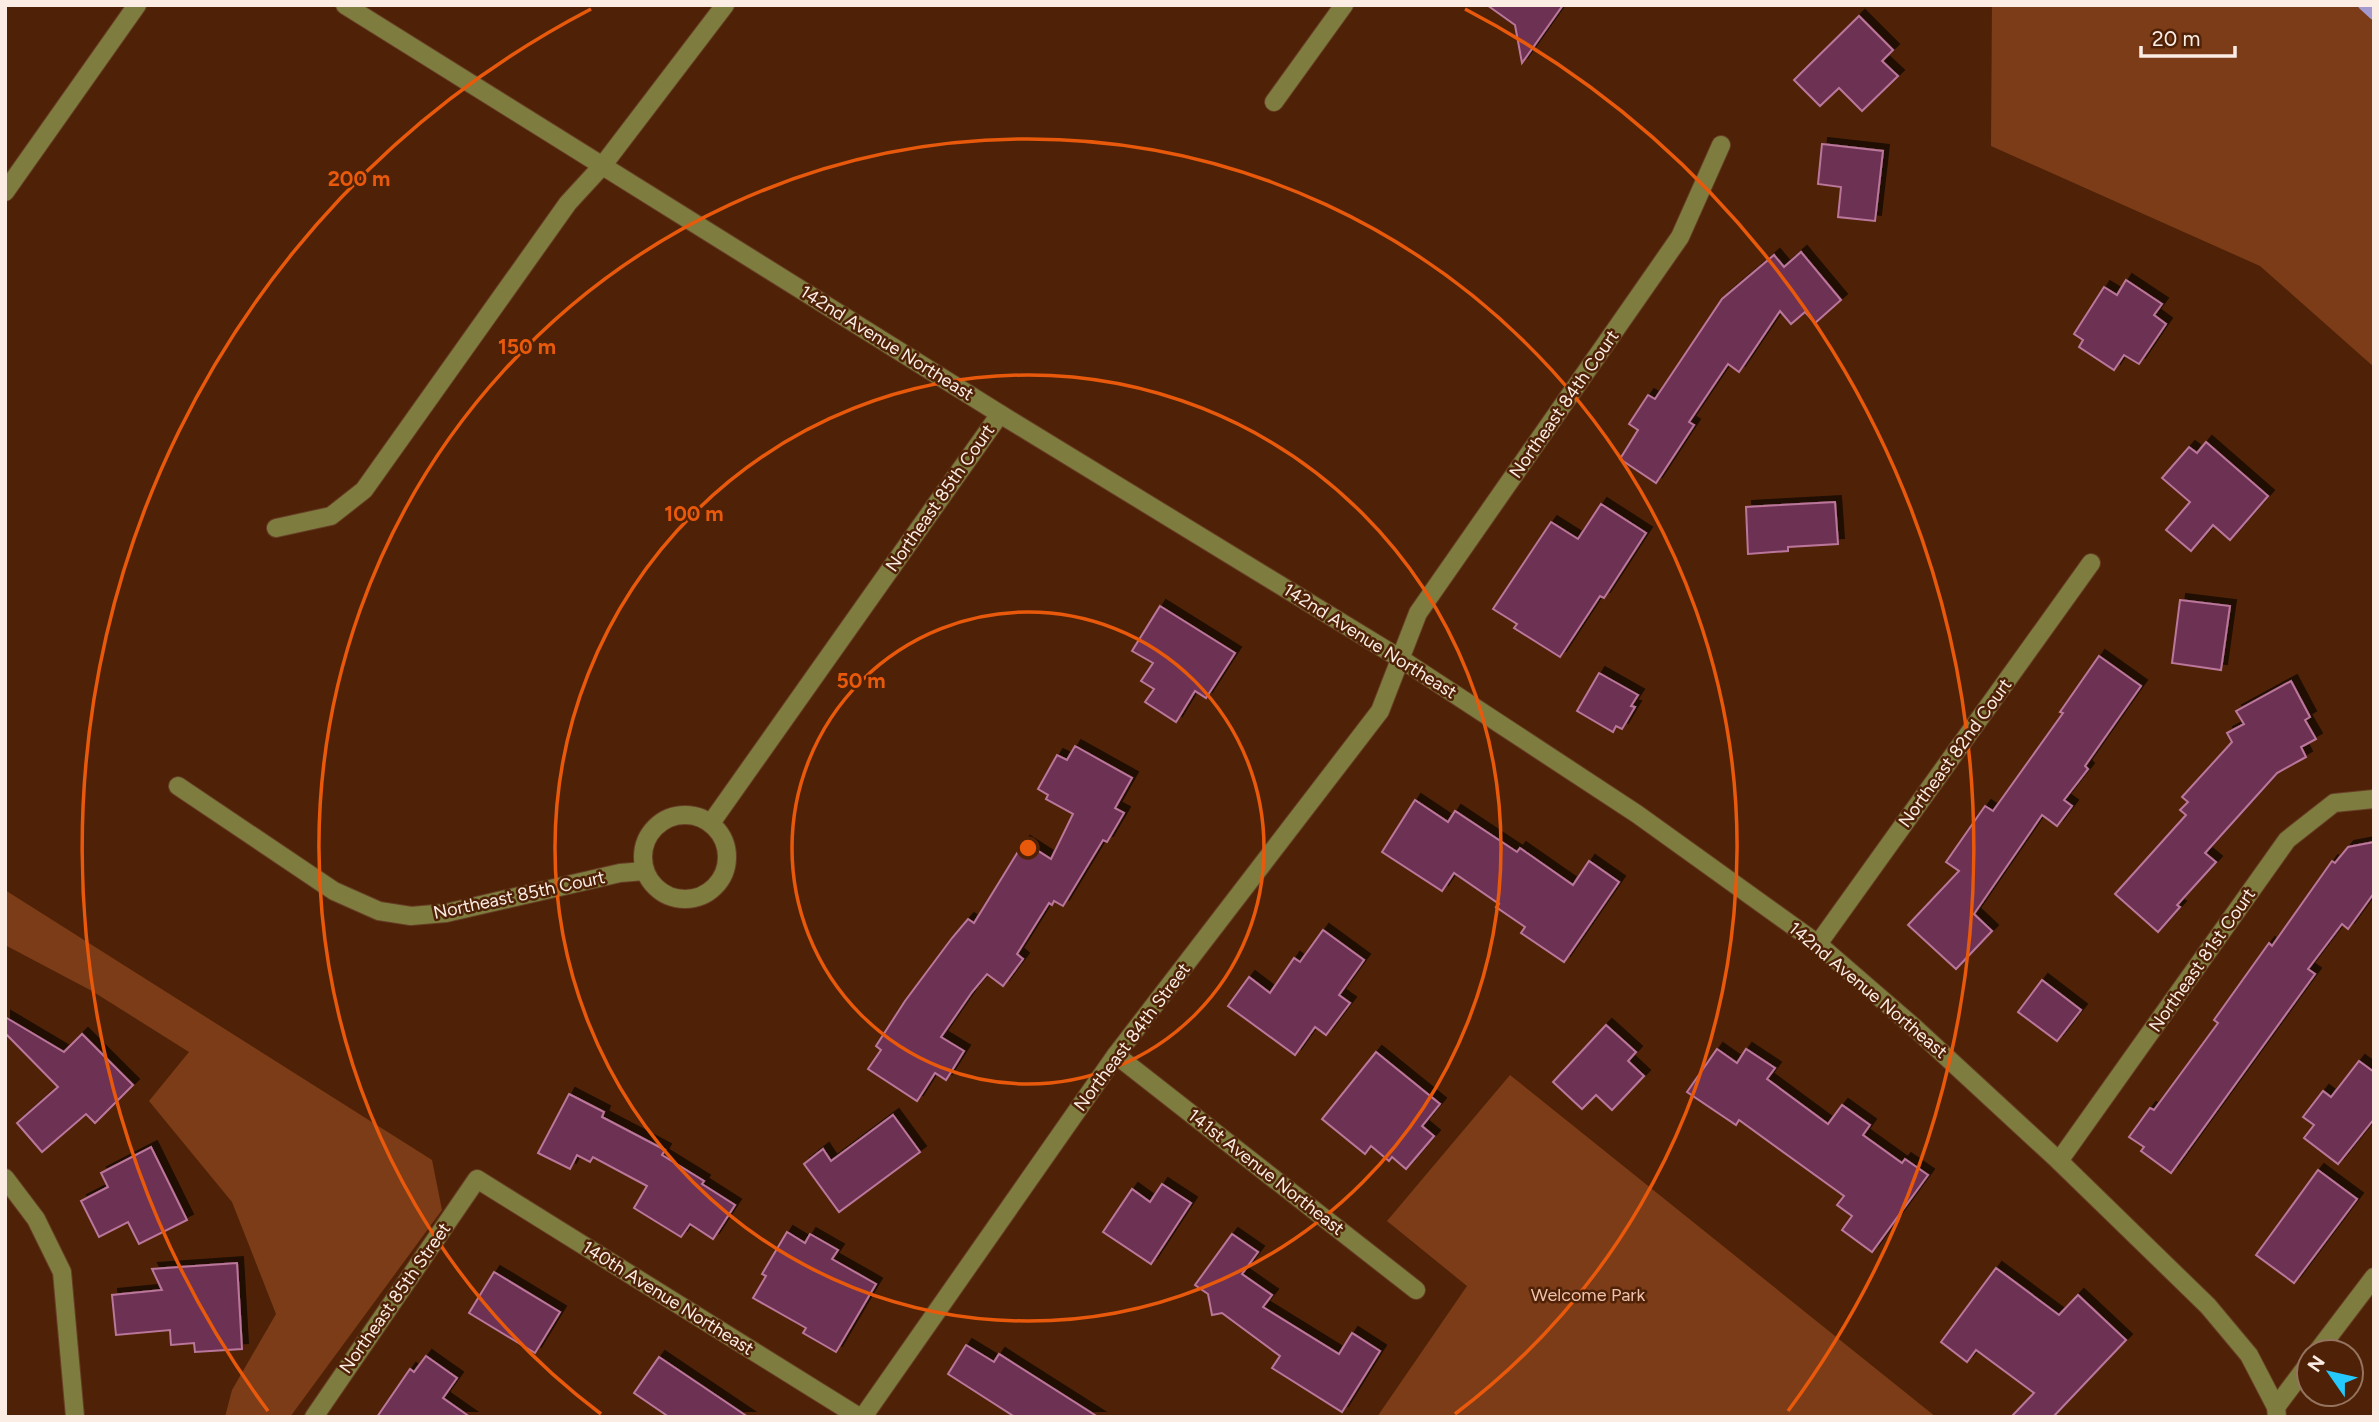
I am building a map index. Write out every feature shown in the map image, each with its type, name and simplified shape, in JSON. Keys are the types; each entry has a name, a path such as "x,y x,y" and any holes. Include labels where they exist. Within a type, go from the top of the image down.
{"street":[{"path":"5,192 137,5"},
{"name":"142nd Avenue Northeast","path":"345,5 1000,414 1401,659 1637,814 1818,944 2059,1161 2208,1306 2249,1355 2277,1412"},
{"path":"276,528 331,516 364,490 568,203 603,165 725,5"},
{"path":"1274,102 1344,5"},
{"name":"Northeast 84th Court","path":"1401,659 1418,613 1680,237 1721,145"},
{"name":"Northeast 85th Court","path":"711,823 1000,414"},
{"name":"Northeast 82nd Court","path":"1818,944 2091,563"},
{"name":"Northeast 84th Street","path":"861,1417 1116,1055 1380,711 1401,659"},
{"name":"Northeast 85th Court","path":"178,786 334,891 379,911 411,916 446,912 620,873 645,871"},
{"name":"Northeast 81st Court","path":"2059,1161 2287,840 2334,803 2374,799"},
{"path":"685,814 698,816 721,833 727,847 728,862 723,876 715,888 702,896 688,900 674,898 652,883 645,871 643,858 650,833 671,817 685,814"},
{"name":"141st Avenue Northeast","path":"1116,1055 1416,1290"},
{"path":"5,1178 36,1219 62,1272 75,1417"},
{"name":"140th Avenue Northeast","path":"477,1179 861,1417"},
{"name":"Northeast 85th Street","path":"313,1417 477,1179"},
{"path":"2328,1338 2374,1277"},
{"path":"2277,1412 2295,1384"}],"green space":[{"path":"1992,5 2374,5 2374,367 2260,266 1991,146"},
{"path":"5,890 432,1160 442,1210 290,1417 225,1417 232,1390 276,1314 232,1202 149,1101 189,1052 92,991 5,945"},
{"name":"Welcome Park","path":"1510,1075 1936,1417 1377,1417 1467,1286 1387,1221"}],"building":[{"path":"1487,5 1563,5 1522,63 1515,25"},
{"path":"1859,16 1893,50 1882,61 1898,76 1862,111 1839,88 1820,106 1794,80"},
{"path":"1822,144 1883,151 1875,221 1838,217 1841,187 1818,184"},
{"path":"1801,252 1841,300 1815,323 1805,312 1791,324 1780,311 1739,372 1728,364 1689,422 1694,425 1656,483 1620,459 1638,430 1629,424 1648,395 1655,399 1722,299 1774,255 1784,267"},
{"path":"2126,280 2162,304 2154,315 2166,324 2139,364 2124,355 2114,370 2079,347 2083,340 2074,334 2104,287 2117,295"},
{"path":"2206,442 2268,496 2230,540 2213,525 2191,551 2166,530 2190,502 2162,478 2189,447 2197,453"},
{"path":"1835,502 1838,544 1788,547 1788,551 1748,554 1746,507"},
{"path":"1601,504 1646,533 1604,598 1600,596 1560,657 1514,628 1517,624 1493,609 1551,522 1578,539"},
{"path":"2180,600 2230,606 2221,670 2172,663"},
{"path":"1160,606 1235,653 1206,698 1195,691 1176,722 1145,702 1154,689 1141,681 1153,663 1132,651"},
{"path":"2099,656 2141,686 2085,766 2088,769 2064,800 2072,806 2057,826 2042,815 1974,914 1992,931 1956,969 1908,925 1959,871 1946,862 1985,806 1993,811 2063,713 2060,712"},
{"path":"1599,673 1638,695 1631,706 1635,707 1622,729 1616,726 1613,732 1577,711"},
{"path":"2291,681 2310,717 2305,720 2316,739 2301,747 2306,757 2277,773 2205,853 2216,862 2177,905 2180,907 2158,932 2115,894 2186,815 2180,810 2188,802 2182,797 2232,742 2227,733 2244,724 2236,711"},
{"path":"1075,746 1132,778 1115,808 1124,813 1107,842 1103,840 1063,906 1054,901 1052,905 1049,903 1017,954 1023,959 1003,986 987,974 972,992 941,1037 964,1051 946,1080 935,1073 917,1101 868,1069 881,1050 876,1046 905,1001 952,938 968,919 974,923 1024,842 1051,859 1073,814 1046,799 1048,795 1038,789 1057,755 1067,760"},
{"path":"1415,800 1448,822 1455,811 1517,852 1520,848 1573,885 1589,861 1619,882 1564,962 1521,933 1525,927 1496,907 1499,904 1454,873 1442,891 1382,852"},
{"path":"2374,842 2374,893 2348,929 2342,924 2308,969 2315,974 2171,1173 2141,1151 2144,1147 2129,1137 2150,1108 2154,1110 2218,1023 2214,1020 2269,943 2272,946 2332,861 2335,863 2348,847"},
{"path":"1323,930 1364,960 1339,995 1350,1003 1326,1035 1315,1027 1295,1055 1228,1006 1249,977 1270,993 1294,958 1300,962"},
{"path":"2042,980 2081,1010 2057,1041 2018,1012"},
{"path":"5,1017 64,1052 82,1034 133,1085 95,1123 86,1114 42,1152 17,1123 58,1087 5,1033"},
{"path":"1606,1025 1636,1052 1628,1061 1644,1076 1612,1110 1596,1095 1582,1109 1553,1082"},
{"path":"1717,1049 1737,1063 1746,1049 1775,1068 1767,1079 1828,1124 1842,1105 1870,1125 1863,1135 1902,1163 1905,1159 1928,1175 1872,1252 1842,1230 1852,1216 1837,1205 1844,1196 1739,1120 1736,1125 1687,1092"},
{"path":"1376,1052 1440,1104 1422,1126 1434,1136 1406,1169 1392,1157 1389,1161 1371,1146 1365,1154 1322,1119"},
{"path":"2359,1061 2374,1072 2374,1119 2338,1164 2304,1138 2314,1125 2303,1117 2323,1091 2331,1097"},
{"path":"569,1094 604,1112 602,1117 665,1150 662,1155 704,1181 702,1184 735,1205 713,1239 690,1224 681,1237 634,1208 647,1186 593,1157 590,1162 577,1155 570,1169 538,1153"},
{"path":"893,1115 920,1152 839,1212 804,1164 823,1149 831,1161"},
{"path":"151,1147 187,1220 139,1244 128,1222 99,1237 81,1201 108,1187 101,1173"},
{"path":"2318,1170 2357,1199 2294,1283 2256,1255"},
{"path":"1162,1184 1191,1203 1151,1264 1103,1232 1132,1189 1150,1202"},
{"path":"787,1232 805,1243 810,1234 838,1250 832,1259 876,1284 836,1352 803,1333 806,1328 753,1298 766,1276 762,1274"},
{"path":"1232,1234 1258,1252 1242,1274 1272,1295 1263,1307 1339,1354 1352,1333 1380,1351 1342,1412 1272,1368 1280,1356 1222,1313 1212,1315 1208,1294 1195,1285"},
{"path":"237,1263 242,1349 195,1352 194,1343 171,1345 170,1330 116,1335 112,1295 162,1290 152,1269"},
{"path":"1996,1268 2059,1315 2078,1295 2126,1340 2053,1417 2011,1417 2034,1393 1976,1350 1967,1362 1941,1342"},
{"path":"494,1272 560,1312 535,1353 469,1313"},
{"path":"966,1345 994,1362 999,1354 1098,1417 1015,1417 948,1374"},
{"path":"426,1356 457,1378 443,1398 470,1417 377,1417 410,1369 414,1372"},
{"path":"659,1357 748,1417 669,1417 634,1393"}],"waterway":[{"path":"2363,5 2374,15"}]}
